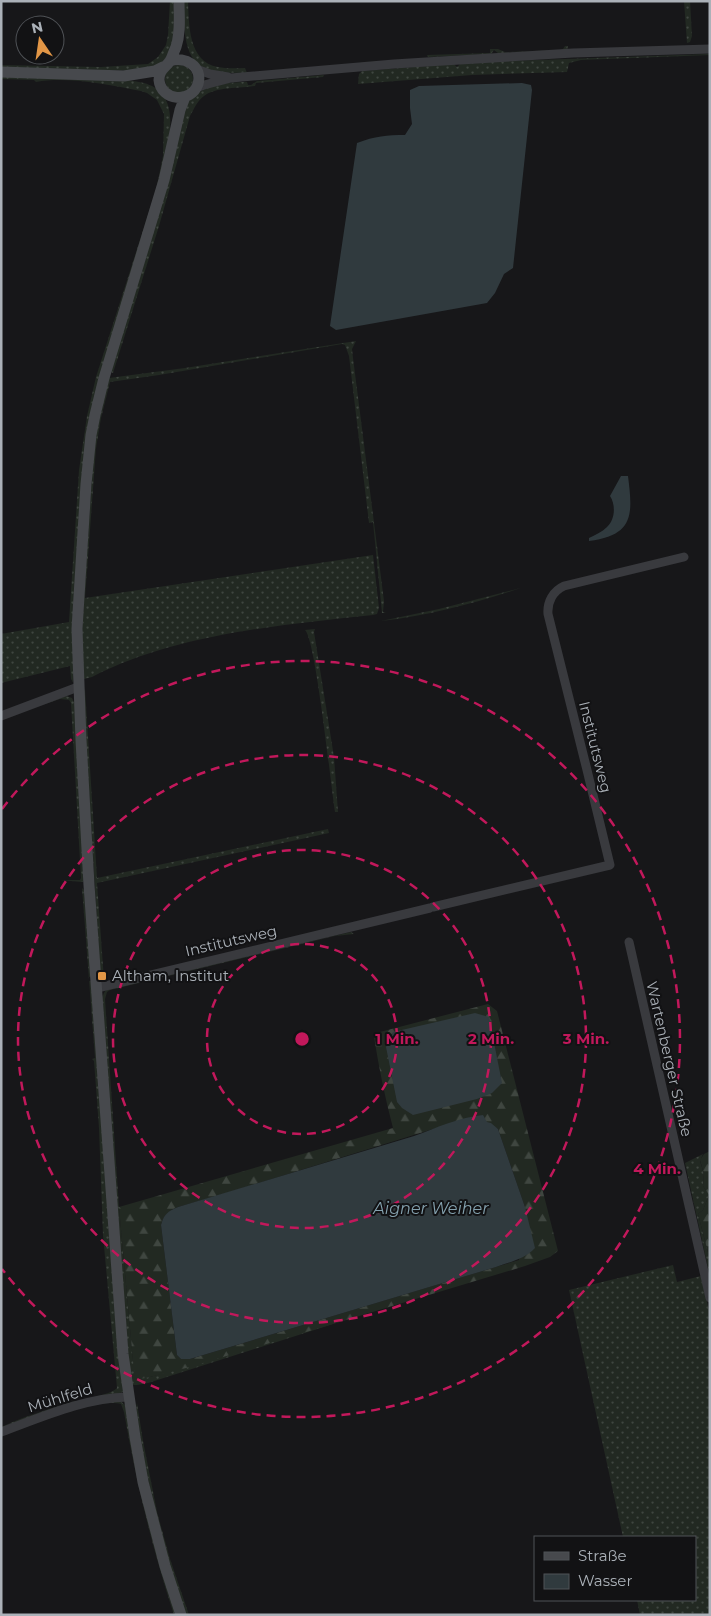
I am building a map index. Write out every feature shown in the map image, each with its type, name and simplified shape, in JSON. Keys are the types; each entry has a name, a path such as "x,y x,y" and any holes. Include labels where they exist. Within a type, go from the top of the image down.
{"main road":[{"path":"176,130 174,116 159,78 176,46 179,33 179,1"},
{"path":"179,33 185,52 198,77 196,88 185,97 180,110 164,180 104,378 91,435 78,594 77,629 78,687 97,988 123,1354 138,1455 152,1520 181,1615"},
{"path":"124,76 155,71 166,64 180,59 193,66"},
{"path":"1,72 124,76 142,80 176,98 185,97"}],"street":[{"path":"196,88 231,78 394,64 573,53 710,49"},
{"path":"193,66 210,74 231,78"},
{"name":"Institutsweg","path":"97,988 610,865 548,608 556,591 564,586 684,557"},
{"path":"1,716 78,687"},
{"name":"Wartenberger Straße","path":"628,942 710,1298"},
{"name":"Mühlfeld","path":"1,1432 75,1406 104,1399 128,1397"}],"green space":[{"path":"170,1 175,1 172,46 164,61 153,68 138,71 1,67 1,65 101,67 148,64 158,57 166,45"},
{"path":"183,1 188,1 192,41 201,58 208,64 218,67 245,68 247,73 211,71 201,67 194,60 189,52 185,32"},
{"path":"684,1 690,1 692,36 690,42 687,43"},
{"path":"568,46 567,50 498,53 494,50 491,54 428,57 427,55 490,53 490,49 498,49 505,52 560,50"},
{"path":"710,54 581,60 569,63 567,72 472,75 358,84 359,74 362,71 454,64 457,67 460,64 477,62"},
{"path":"179,65 189,69 193,79 189,89 179,93 169,89 165,79 169,69"},
{"path":"324,75 323,77 256,83 255,86 221,89 209,93 198,103 190,116 159,226 113,373 111,372 170,173 186,106 191,99 205,89 221,84 247,82 248,85 251,85 257,81"},
{"path":"1,76 113,79 144,83 161,93 167,102 170,116 167,155 98,385 73,682 70,666 1,683 1,634 69,622 79,470 87,416 96,377 156,190 163,156 164,114 157,100 141,91 88,82 48,80 36,82 34,80 1,79"},
{"path":"356,341 352,349 384,601 383,612 386,613 382,613 373,522 369,523 349,356 345,345 110,382 96,448 85,598 373,555 379,608 377,614 373,615 266,628 193,641 124,662 84,679 81,646 94,442 109,378"},
{"path":"521,588 451,608 381,621 439,609"},
{"path":"315,629 334,757 338,812 335,812 314,659 305,630"},
{"path":"85,689 97,878 328,829 329,833 97,883 104,980 100,972 83,694"},
{"path":"66,696 72,698 75,704 84,881 82,882 60,880 80,880 81,878 71,703 69,700 60,699 36,707"},
{"path":"82,888 84,890 92,976 89,977 89,980"},
{"path":"351,932 354,934 335,936 107,992 105,999 119,1207 133,1360 150,1377 355,1317 148,1383 132,1385 130,1382 102,997 108,989"},
{"path":"89,981 92,981 123,1392 1,1430 1,1427 26,1417 68,1403 102,1395 117,1388 103,1235 99,1128 94,1061 92,1059 95,1058"},
{"path":"488,1004 497,1011 558,1251 550,1257 525,1266 190,1367 136,1380 119,1207 393,1128 378,1060 374,1037 376,1033","holes":["475,1116 498,1129 525,1207 519,1260 190,1359 181,1359 177,1355 161,1225 169,1212 178,1207"]},
{"path":"710,1151 710,1260 698,1214 703,1210 709,1195 703,1186 704,1174 700,1160 704,1154"},
{"path":"703,1154 700,1161 704,1174 703,1186 709,1195 703,1210 698,1214 710,1260 710,1277 685,1163"},
{"path":"673,1265 677,1282 701,1276 710,1314 710,1615 640,1615 637,1601 696,1601 696,1536 623,1536 569,1290"},
{"path":"119,1400 125,1405 177,1615 174,1615 152,1540 121,1404 97,1405"},
{"path":"137,1403 157,1512 170,1559 189,1615 185,1615 171,1572 145,1468 136,1408"},
{"path":"91,1406 61,1414 1,1436 66,1411"}],"water":[{"path":"522,83 531,85 532,90 513,268 504,274 495,293 487,303 336,330 330,326 357,143 381,136 405,135 412,124 410,90 419,86"},
{"path":"621,476 628,476 630,512 627,521 615,534 589,541 589,538 605,529 612,520 614,508 610,496"},
{"path":"475,1013 489,1017 502,1083 492,1093 477,1099 413,1115 402,1108 397,1102 386,1047 393,1032"},
{"name":"Aigner Weiher","path":"483,1115 487,1122 498,1129 525,1207 535,1248 531,1252 517,1260 496,1267 190,1359 181,1359 177,1355 161,1225 169,1212 178,1207 414,1136 457,1120"}],"place":[{"name":"Altham, Institut","path":"102,976"}]}
